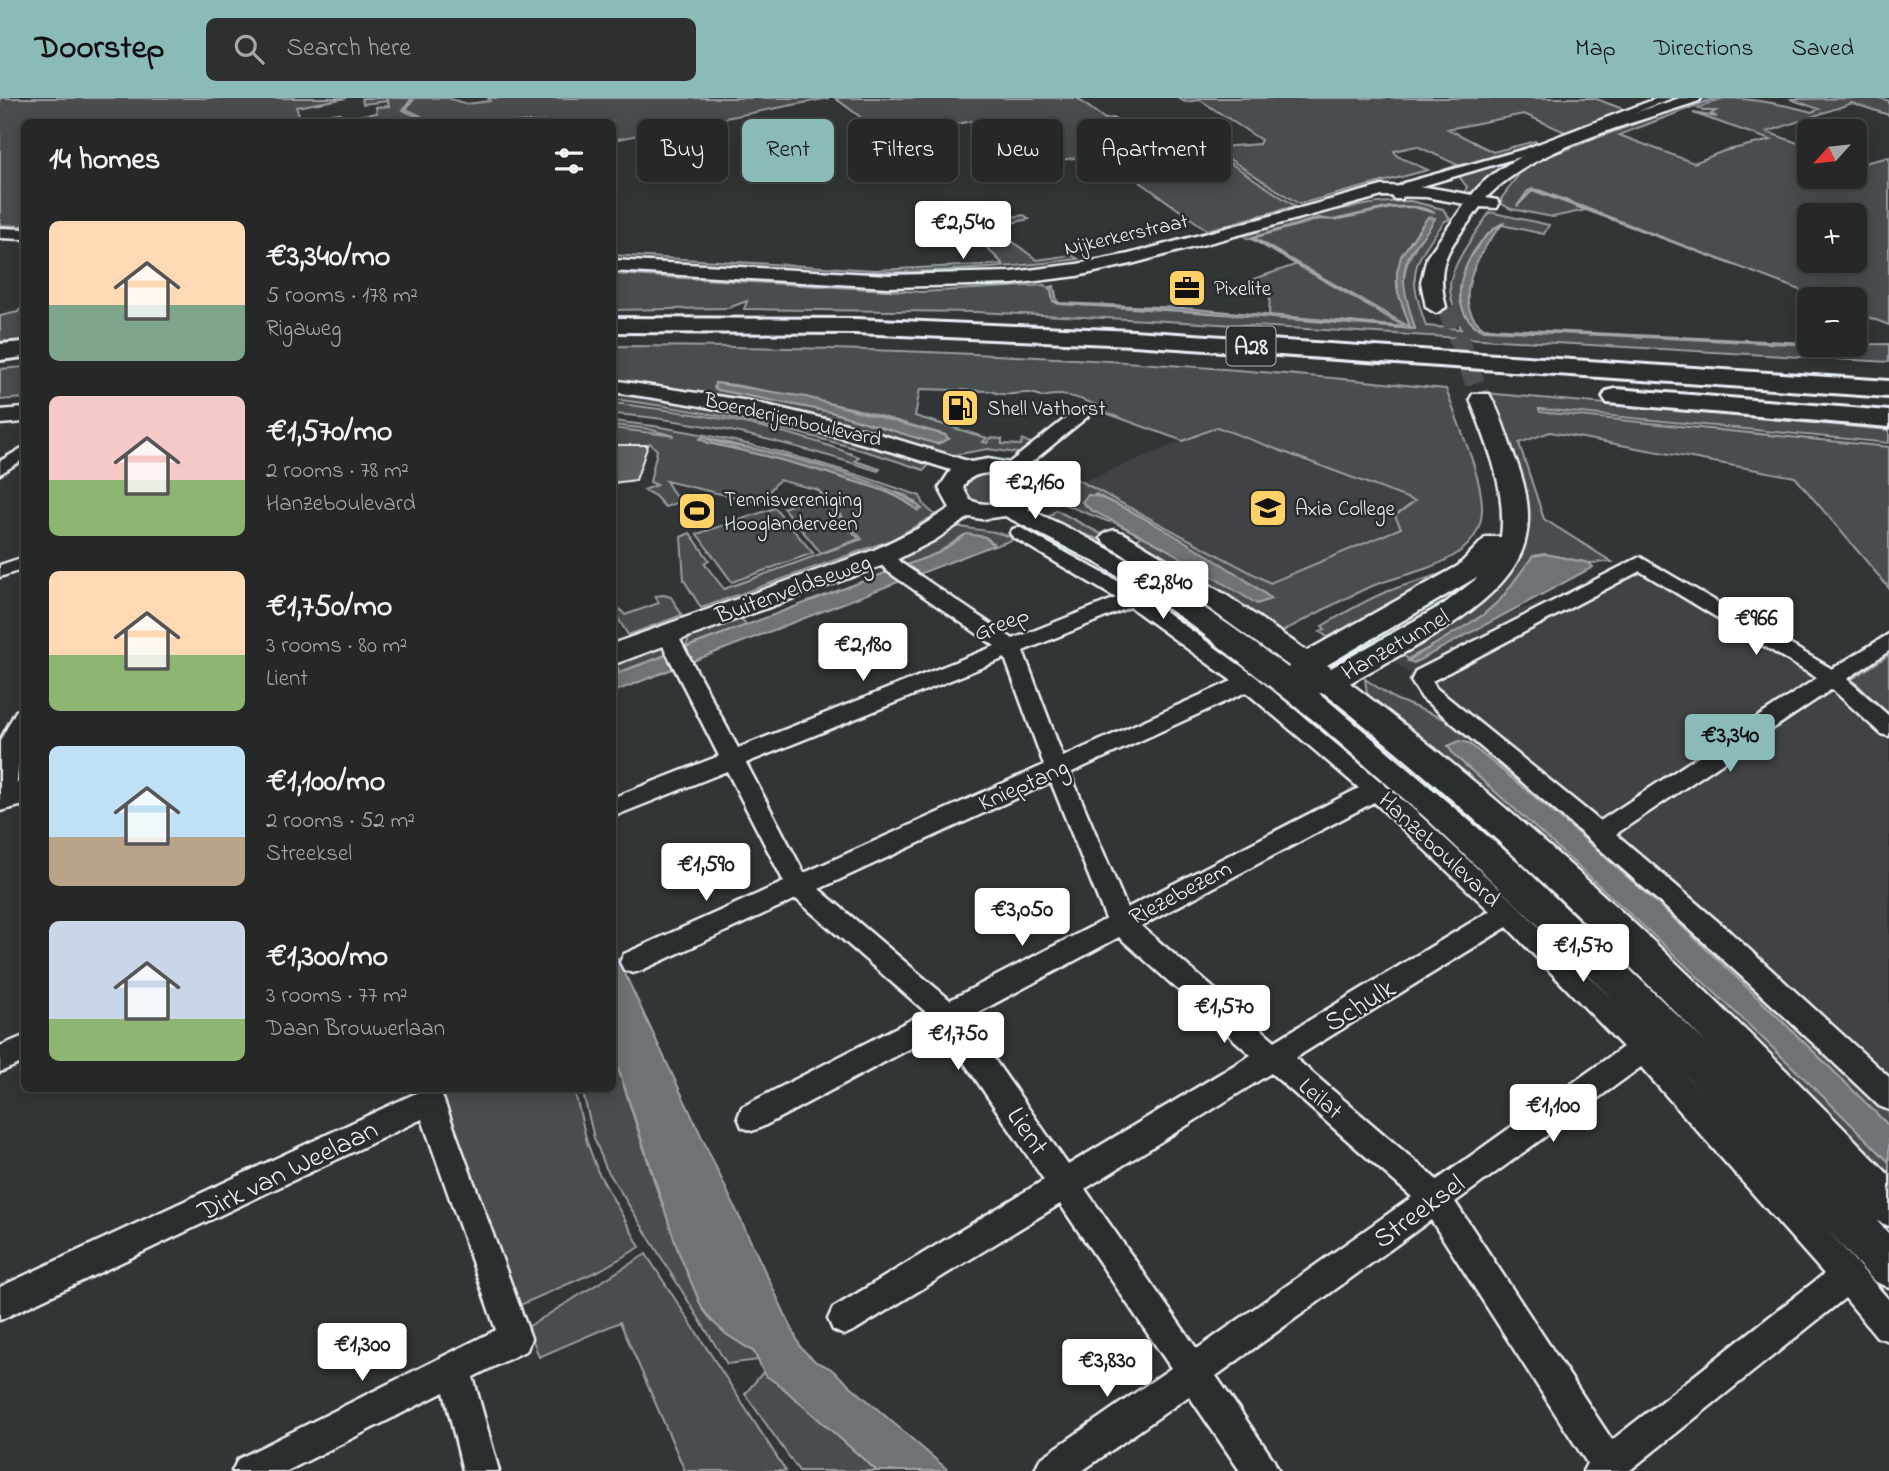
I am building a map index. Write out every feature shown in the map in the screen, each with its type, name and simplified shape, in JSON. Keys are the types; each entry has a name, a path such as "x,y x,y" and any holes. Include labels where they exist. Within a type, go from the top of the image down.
{"highway":[{"name":"A28","path":"616,316 969,317 1378,340 1851,372 1889,372"},
{"name":"A28","path":"616,325 855,326 1119,337 1889,389"},
{"name":"A28","path":"616,338 878,340 1429,369 1889,401"},
{"path":"0,352 21,350"},
{"path":"0,363 21,362"},
{"name":"A28","path":"1283,363 1302,371 1567,393"},
{"path":"1594,395 1889,420"}],"main road":[{"path":"1442,307 1445,272 1468,234 1481,205 1511,177 1558,147 1694,98"},
{"name":"Nijkerkerstraat","path":"616,265 877,281 1012,278 1077,270 1131,259 1350,200 1399,193 1481,205"},
{"path":"0,233 21,234"},
{"name":"Boerderijenboulevard","path":"616,387 710,399 805,418 900,445 960,476"},
{"name":"Hanzetunnel","path":"1309,677 1471,598 1495,574 1511,550 1517,528 1517,497 1475,399"},
{"path":"0,401 21,400"},
{"name":"Boerderijenboulevard","path":"616,402 706,415 797,434 884,459 960,476"},
{"path":"0,417 21,415"},
{"path":"988,466 1011,470 1027,482 1019,512 988,512 966,507 951,493 960,476 988,466"},
{"name":"Buitenveldseweg","path":"616,654 675,650 896,568 913,543 954,518 966,507"},
{"name":"Hanzeboulevard","path":"1019,512 1177,573 1230,607 1309,677 1425,798 1596,957 1765,1131 1889,1266"},
{"name":"Hanzeboulevard","path":"1309,677 1463,790 1623,935 1760,1070 1889,1205"}],"street":[{"name":"Nijkerkerstraat","path":"1399,193 1529,151 1667,98"},
{"path":"1011,470 1081,414"},
{"path":"0,469 21,454"},
{"name":"Hanzeboulevard","path":"1019,512 1249,682 1376,790 1509,912 1643,1049 1889,1325"},
{"path":"1889,728 1835,679 1640,563 1423,676 1423,688 1601,832 1771,983 1889,1096"},
{"path":"0,571 21,564"},
{"path":"896,568 1011,647"},
{"name":"Greep","path":"616,806 1134,598"},
{"path":"1601,832 1889,641"},
{"name":"Leilat","path":"1011,647 1056,769 1119,923 1435,1198 1604,1468"},
{"name":"Lient","path":"675,650 797,886 947,1014 1065,1182 1261,1471"},
{"name":"Knieptang","path":"634,962 1249,682"},
{"path":"10,797 10,743 21,723"},
{"name":"Riezebezem","path":"752,1117 1376,790"},
{"name":"Schulk","path":"1065,1182 1509,912"},
{"name":"Streeksel","path":"1052,1471 1643,1049"},
{"path":"0,1059 21,1050"},
{"name":"Dirk van Weelaan","path":"0,1304 430,1101 515,1338 454,1367"},
{"path":"844,1319 1065,1182"},
{"path":"1604,1468 1847,1276"},
{"path":"250,1471 454,1367 481,1471"}],"shaded area":[{"path":"0,98 347,98 296,107 300,117 340,113 341,118 377,113 376,107 389,106 388,101 363,104 362,98 412,98 403,110 418,117 416,119 21,119 21,226 0,225"},
{"path":"415,98 448,98 467,104 490,101 488,98 829,98 721,119 637,119 637,135 616,139 616,119 419,119 421,116 406,109"},
{"path":"835,98 1082,98 1078,99 1105,119 1077,119 1077,158 1063,160 1063,119 972,119 972,122 958,124 958,119 863,119"},
{"path":"1178,98 1594,98 1628,111 1565,132 1524,114 1448,129 1493,152 1535,141 1540,144 1451,170 1446,169 1458,165 1417,146 1394,151 1397,156 1428,170 1299,204 1231,160 1231,146 1259,144 1261,140 1200,100 1185,102"},
{"path":"1703,98 1716,98 1619,135 1694,163 1724,151 1771,140 1693,113 1717,117 1711,114 1716,111 1703,111 1698,108 1724,98 1758,101 1812,112 1819,109 1790,99 1880,98 1889,101 1889,115 1852,103 1805,119 1797,119 1797,122 1767,132 1797,143 1797,189 1867,189 1867,162 1889,157 1889,325 1867,317 1867,287 1797,289 1539,190 1528,191 1517,206 1535,191 1586,210 1553,217 1511,209 1502,204 1501,199 1519,174 1541,159"},
{"path":"1534,152 1506,164 1475,191 1464,194 1467,187 1458,175"},
{"path":"1231,164 1295,206 1207,230 1140,182 1231,182"},
{"path":"1533,189 1734,265 1535,191 1517,206 1528,191"},
{"path":"1410,201 1443,209 1450,219 1445,221 1425,249 1416,270 1416,294 1426,326 1461,329 1450,285 1466,247 1490,212 1549,225 1544,234 1502,225 1490,234 1470,259 1460,289 1461,303 1467,317 1479,329 1797,344 1797,357 975,312 744,309 747,301 728,308 616,310 616,274 921,292 1045,285 1052,291 1053,301 1059,304 1415,328 1405,294 1406,269 1416,246 1435,218 1428,217 1400,262 1398,292 1410,327 1403,324 1405,327 1269,315 1270,293 1251,280 1298,264 1253,237 1249,239 1244,236 1326,212 1370,204"},
{"path":"1407,206 1419,207 1435,213 1413,207 1392,208 1333,220 1390,207"},
{"path":"1024,215 1029,219 993,227 1037,260 1072,255 1078,259 1020,266 903,272 787,271 616,259 616,255 875,270 1003,264 965,226"},
{"path":"1428,217 1435,218 1413,249 1405,269 1405,289 1415,329 1059,304 1053,301 1050,287 1054,286 1057,301 1060,303 1182,308 1405,327 1250,238 1318,218 1331,220 1320,219 1253,238 1410,327 1398,292 1397,272 1401,256"},
{"path":"1505,222 1478,259 1468,289 1468,304 1473,317 1484,328 1797,343 1482,330 1468,319 1461,305 1460,290 1471,257 1492,230"},
{"path":"21,308 21,342 0,344 0,316 18,312"},
{"path":"1867,344 1889,344 1889,362 1801,357 1867,357"},
{"path":"616,346 821,349 1030,357 1238,370 1446,389 1478,478 1482,506 1479,526 1470,542 1456,554 1439,563 1365,589 1276,635 1136,541 1141,536 1112,521 1061,503 1058,480 1073,478 1082,482 1270,583 1401,528 1395,516 1415,501 1217,427 1183,441 1095,409 1096,405 1069,396 1042,397 1029,393 920,389 915,416 987,438 983,442 987,443 990,438 1002,439 1002,444 1021,445 1022,440 1034,444 1023,454 988,449 942,457 616,385","holes":["715,383 852,408 945,435 949,439 937,444 831,412 718,390","1096,494 1174,537 1270,598 1196,565 1084,504"]},
{"path":"21,367 21,398 0,400 0,369"},
{"path":"715,383 806,397 945,435 949,439 937,444 831,412 718,390 714,388"},
{"path":"616,389 771,413 931,463 924,470 770,426 616,399"},
{"path":"1485,393 1889,430 1889,443 1539,409 1540,412 1889,447 1889,588 1795,477 1550,432 1519,443 1544,519 1612,562 1589,563 1545,554 1530,560 1501,599 1483,615 1408,659 1399,652 1511,557 1490,405"},
{"path":"616,403 769,428 859,457 855,461 880,469 878,471 780,443 714,428 616,414"},
{"path":"616,421 691,432 806,459 920,496 925,506 935,515 891,540 701,608 684,580 681,537 690,533 709,560 704,563 724,589 862,539 818,490 779,480 759,503 666,481 679,502 665,507 655,496 644,490 657,485 650,482 657,450 650,443 616,445 616,429 675,436 616,425","holes":["703,437 794,459 907,496 916,503 917,510 902,499 876,488 797,464 708,443"]},
{"name":"Axia College","path":"1217,427 1416,501 1401,528 1270,583 1082,482"},
{"path":"703,437 841,472 890,490 922,509 917,510 902,499 876,488 797,464 708,443 700,439"},
{"path":"981,471 1010,475 1020,493 997,507 967,501 960,483"},
{"path":"820,495 859,539 821,553 783,508"},
{"path":"1088,495 1123,507 1150,522 1210,557 1271,599 1257,604 1160,545 1091,510 1082,502"},
{"path":"775,508 813,553 732,582 697,534"},
{"path":"1056,510 1131,550 1044,521"},
{"path":"953,525 1000,533 1015,539 992,547 993,543 985,537 964,535 938,553 905,566 900,555"},
{"path":"967,534 985,537 994,545 616,691 616,674 938,553"},
{"path":"1490,535 1487,548 1480,556 1332,640 1320,632 1325,629 1322,626 1372,598 1455,568 1480,549"},
{"path":"1545,554 1589,563 1593,567 1414,663 1408,661 1483,615 1501,599 1533,556"},
{"path":"1636,569 1819,675 1889,632 1889,1075 1783,975 1774,979 1474,723 1392,660 1413,647"},
{"path":"1486,573 1434,612 1356,658 1345,651 1471,578"},
{"path":"655,596 671,597 682,615 628,635 616,615 616,610 620,609 625,615 659,603"},
{"path":"737,614 747,625 686,647 690,635"},
{"path":"662,645 669,654 619,672 616,659"},
{"path":"1889,655 1889,715 1852,679"},
{"path":"1365,679 1395,699 1467,728 1889,1104 1889,1126 1685,928 1578,834 1468,743 1448,746 1454,755 1729,1006 1889,1162 1889,1196 1375,704 1367,693"},
{"path":"1459,741 1468,743 1524,788 1632,881 1838,1076 1889,1126 1889,1162 1675,955 1454,755 1448,746"},
{"path":"616,957 801,1348 816,1362 830,1368 949,1471 877,1471 765,1375 754,1352 726,1334 712,1321 702,1308 678,1251 616,1061"},
{"path":"616,1061 658,1193 702,1308 726,1334 754,1352 759,1360 727,1364 606,1168 594,1138 583,1092 616,1092"},
{"path":"437,1092 575,1092 587,1142 598,1172 640,1247 600,1270 518,1306"},
{"path":"646,1254 786,1471 685,1471 620,1322 539,1357 528,1327"},
{"path":"764,1371 765,1375 877,1471 799,1471 745,1394"}],"building":[{"path":"616,445 648,445 636,480 616,482"}],"tunnel":[{"path":"1447,308 1481,399"}],"place":[{"name":"Pixelite","path":"1187,288"},
{"name":"Shell Vathorst","path":"960,408"},
{"name":"Axia College","path":"1268,508"},
{"name":"Tennisvereniging Hooglanderveen","path":"697,511"}]}
